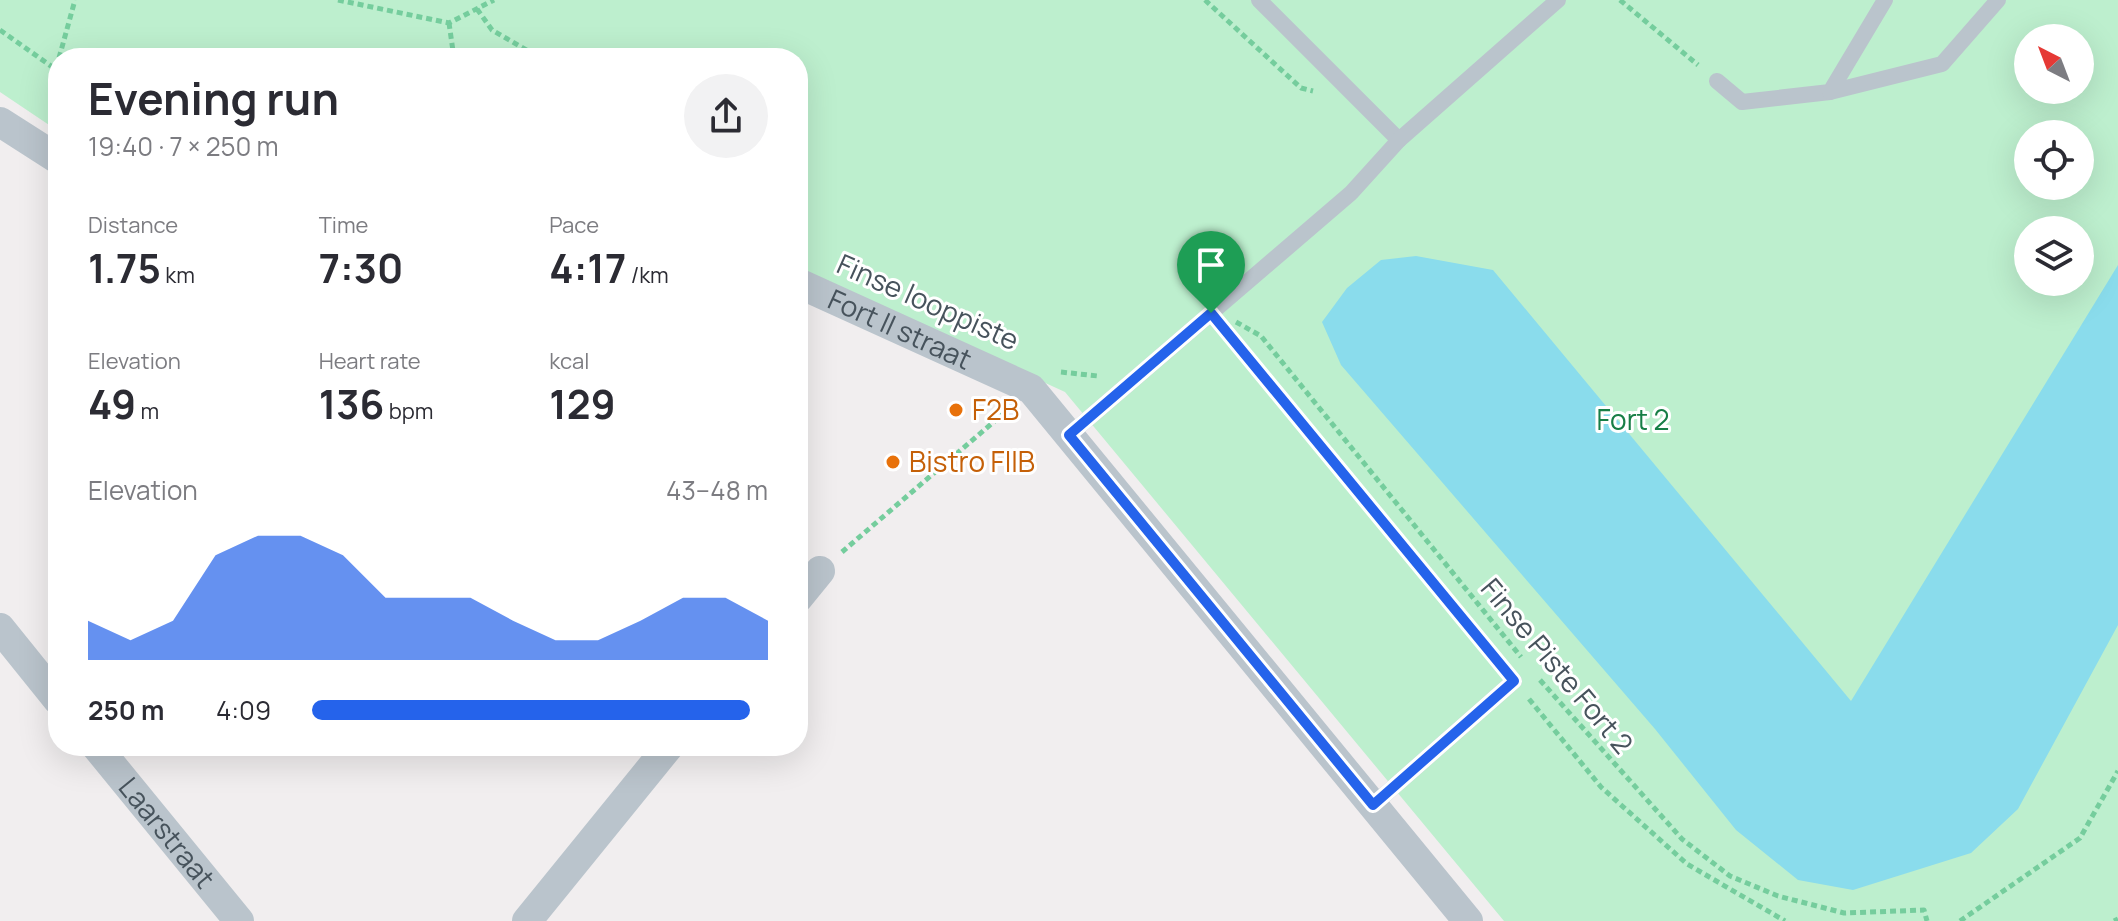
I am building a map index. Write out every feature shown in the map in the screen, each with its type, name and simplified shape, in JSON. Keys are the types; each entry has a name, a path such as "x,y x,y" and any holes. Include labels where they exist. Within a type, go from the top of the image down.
{"street":[{"path":"0,122 48,153"},
{"name":"Fort II straat","path":"808,287 1039,380 1069,435 1468,921"},
{"path":"808,586 820,571"},
{"path":"0,628 48,688"},
{"name":"Laarstraat","path":"104,756 239,921"},
{"path":"527,921 661,756"}],"lane":[{"path":"1259,0 1399,140"},
{"path":"1069,435 1351,193 1399,140 1558,0"},
{"path":"1830,92 1885,0"},
{"path":"1717,81 1742,102 1830,92 1942,64 1998,0"},
{"path":"1373,805 1514,681"}],"path":[{"path":"62,48 75,0"},
{"path":"338,0 449,23 494,0"},
{"path":"1620,0 1717,81"},
{"path":"477,9 492,30 523,48"},
{"path":"449,23 453,48"},
{"path":"0,30 48,64"},
{"path":"1215,309 1601,787 1687,864 1785,921"},
{"name":"Finse Piste Fort 2","path":"1215,309 1261,336 1530,667"},
{"name":"Finse looppiste","path":"1039,380 1103,376"},
{"path":"820,571 1039,380"},
{"name":"Finse Piste Fort 2","path":"1539,678 1682,839 1730,876 1778,896 1844,913 1924,910 1927,921"},
{"path":"1960,921 2080,838 2118,771"}],"green space":[{"name":"Fort 2","path":"0,0 2118,0 2118,921 1504,921 1065,392 808,275 808,48 48,48 48,124 0,92"}],"water":[{"path":"1416,256 1493,270 1851,701 2118,265 2118,625 2018,809 1971,853 1853,890 1798,880 1736,830 1655,729 1341,365 1322,322 1347,288 1381,260"}],"place":[{"name":"F2B","path":"956,410"},
{"name":"Bistro FIIB","path":"893,462"}],"route":[{"path":"1211,313 1514,681 1373,805 1069,435 1211,313"}]}
